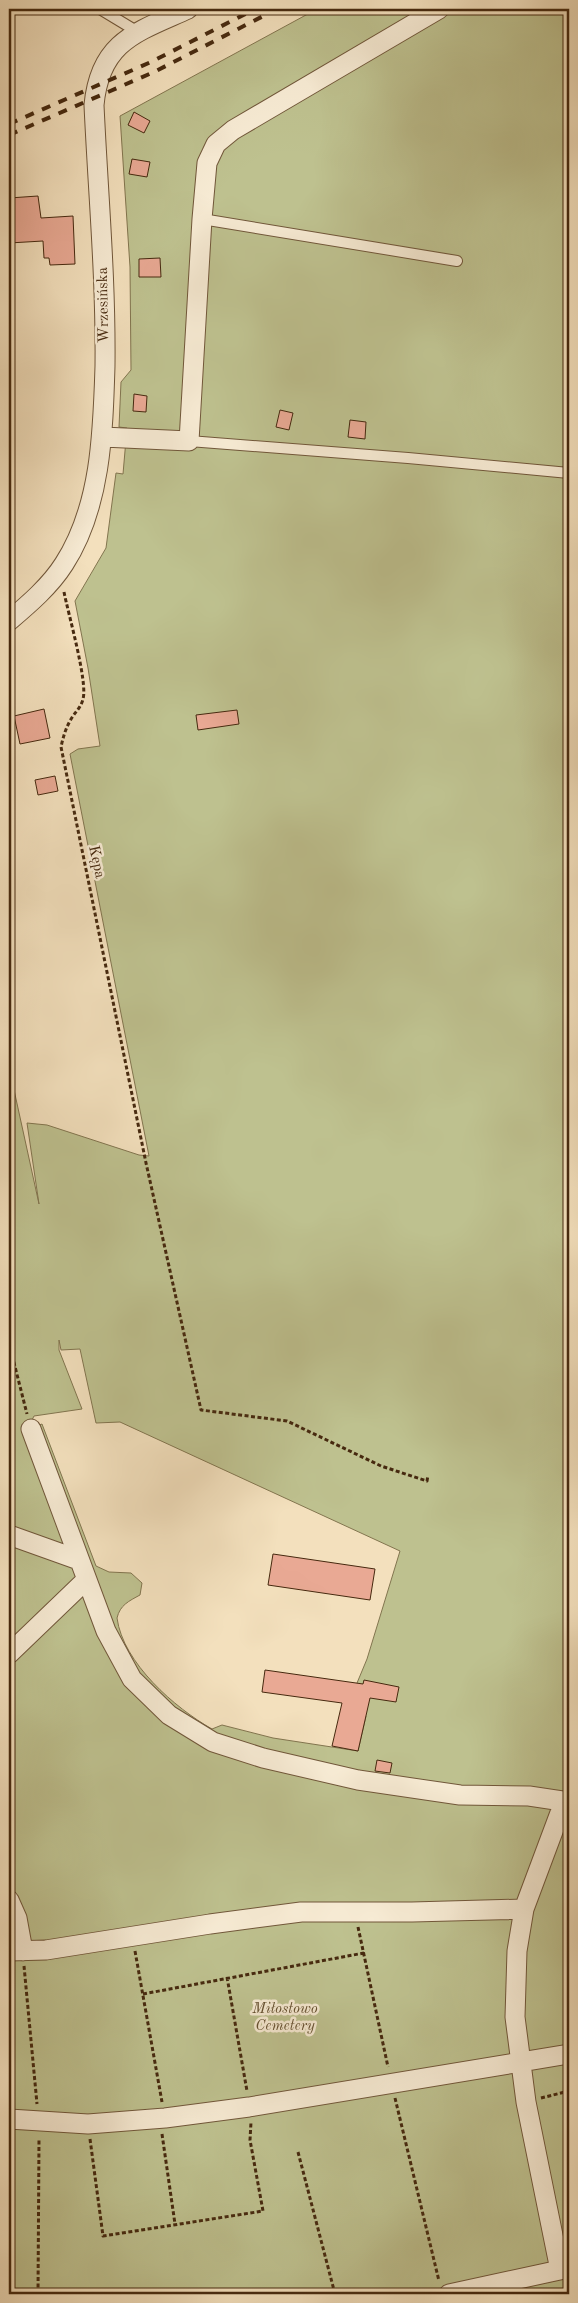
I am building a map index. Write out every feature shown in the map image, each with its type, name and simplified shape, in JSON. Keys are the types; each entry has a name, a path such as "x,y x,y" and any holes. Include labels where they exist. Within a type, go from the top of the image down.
{"street":[{"name":"Wrzesińska","path":"9,621 59,571 75,543 85,519 103,437 105,331 103,246 94,105 97,87 111,52 123,41 188,9"},
{"path":"103,437 189,441 202,219 207,163 211,152 223,137 438,9"},
{"path":"31,1429 106,1632 132,1679 169,1715 213,1742 263,1758 358,1780 460,1795 528,1796 566,1802 524,1909 514,1986 515,2017 526,2102 565,2269 445,2292"},
{"path":"9,1535 79,1560"},
{"path":"9,1654 86,1580"},
{"path":"9,1900 17,1918 16,1951 46,1950 300,1912 524,1909"},
{"path":"9,2119 88,2124 162,2118 249,2107 569,2054"}],"lane":[{"path":"100,9 138,32"},
{"path":"202,219 457,261"},
{"path":"189,441 569,473"}],"path":[{"name":"Kępa","path":"59,571 80,663 84,697 64,732 61,747 146,1163 201,1410 287,1421 381,1466 427,1481 428,1475"},
{"path":"9,1343 31,1429"},
{"path":"355,1912 391,2084 445,2292"},
{"path":"132,1938 162,2118 175,2224"},
{"path":"142,1994 364,1953"},
{"path":"567,1962 569,1975"},
{"path":"88,2124 104,2236 263,2211 250,2140 249,2107 227,1977"},
{"path":"526,2102 569,2092"},
{"path":"298,2152 335,2294"}],"green space":[{"name":"Miłostowo Cemetery","path":"317,9 569,9 569,2294 9,2294 9,1067 39,1204 27,1123 47,1125 139,1155 149,1156 70,754 78,749 100,746 75,601 106,548 116,473 123,474 127,428 119,427 121,382 131,370 130,267 120,116","holes":["59,1340 61,1350 80,1349 96,1423 120,1422 400,1551 367,1659 357,1683 353,1713 366,1716 358,1751 273,1738 222,1725 212,1729 167,1697 140,1667 121,1635 117,1618 123,1607 140,1595 142,1583 131,1573 109,1572 96,1566 42,1424 27,1430 34,1416 82,1409 59,1350"]}],"building":[{"path":"134,112 150,121 144,133 128,125"},
{"path":"132,159 150,162 147,177 129,174"},
{"path":"38,196 41,218 73,216 75,264 50,265 49,258 44,258 43,241 9,243 9,198"},
{"path":"160,258 161,277 139,277 139,259"},
{"path":"134,394 147,396 146,412 133,411"},
{"path":"280,410 293,413 289,430 276,427"},
{"path":"350,420 366,422 365,439 348,437"},
{"path":"44,709 50,738 20,744 14,716"},
{"path":"237,710 239,724 198,730 196,715"},
{"path":"55,776 58,791 38,795 35,780"},
{"path":"273,1554 375,1569 370,1600 268,1585"},
{"path":"265,1670 363,1684 364,1680 399,1687 396,1702 370,1698 358,1751 332,1746 342,1703 262,1692"},
{"path":"377,1760 392,1763 390,1773 375,1771"}],"railway":[{"path":"9,124 151,62 255,9"},
{"path":"9,135 154,72 277,9"}]}
